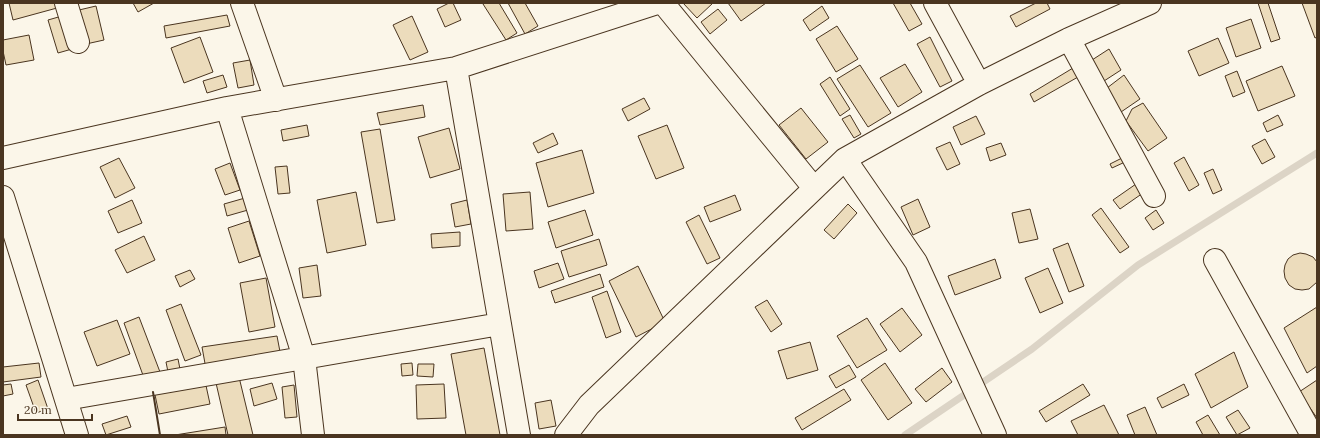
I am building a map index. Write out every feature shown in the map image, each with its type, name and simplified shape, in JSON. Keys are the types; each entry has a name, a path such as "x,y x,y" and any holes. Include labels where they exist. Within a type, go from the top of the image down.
{"street":[{"path":"66,3 78,42"},
{"path":"242,3 276,100"},
{"path":"3,158 227,108 456,68 657,3"},
{"path":"663,3 814,188"},
{"path":"935,3 979,84"},
{"path":"566,435 589,405 844,159 979,84 1069,39 1150,3"},
{"path":"1069,39 1154,196"},
{"path":"456,68 519,435"},
{"path":"227,108 304,358 313,435"},
{"path":"844,159 916,262 996,435"},
{"path":"3,197 77,435"},
{"path":"1215,260 1312,435"},
{"path":"66,399 500,324"}],"building":[{"path":"9,3 55,3 57,8 13,20"},
{"path":"133,3 154,3 138,12"},
{"path":"449,3 453,3 461,20 445,27 437,9"},
{"path":"499,3 517,33 506,40 483,4"},
{"path":"508,3 525,3 538,26 525,34"},
{"path":"683,3 713,3 697,18"},
{"path":"728,3 766,3 741,21"},
{"path":"893,3 910,3 922,24 909,31"},
{"path":"1036,3 1047,3 1050,9 1016,27 1010,16"},
{"path":"1258,3 1268,3 1280,39 1271,42"},
{"path":"1302,3 1317,3 1317,37 1315,38"},
{"path":"96,6 104,40 86,44 79,10"},
{"path":"822,6 829,18 810,31 803,20"},
{"path":"718,9 727,20 710,34 701,22"},
{"path":"227,15 230,26 166,38 164,26"},
{"path":"62,16 72,49 58,53 48,20"},
{"path":"412,16 428,52 410,60 393,25"},
{"path":"1251,19 1261,48 1236,57 1226,28"},
{"path":"837,26 858,59 836,72 816,39"},
{"path":"29,35 34,60 6,65 3,51 3,40"},
{"path":"200,37 213,72 184,83 171,48"},
{"path":"930,37 952,81 940,87 917,44"},
{"path":"1218,38 1229,63 1199,76 1188,51"},
{"path":"1109,49 1121,70 1104,81 1092,60"},
{"path":"250,60 254,85 238,88 233,63"},
{"path":"905,64 922,92 898,107 880,78"},
{"path":"860,65 891,113 868,127 837,79"},
{"path":"1282,66 1295,96 1258,111 1246,81"},
{"path":"1073,68 1078,77 1034,102 1030,94"},
{"path":"1237,71 1245,92 1233,97 1225,76"},
{"path":"223,75 227,87 207,93 203,81"},
{"path":"1124,75 1140,99 1121,112 1107,88"},
{"path":"830,77 850,109 840,116 820,84"},
{"path":"644,98 650,109 628,121 622,109"},
{"path":"1143,103 1167,138 1148,151 1126,121 1132,109"},
{"path":"423,105 425,117 380,125 377,113"},
{"path":"801,108 828,142 806,159 779,125"},
{"path":"850,115 861,134 854,138 842,119"},
{"path":"1278,115 1283,125 1267,132 1263,123"},
{"path":"976,116 985,134 961,145 953,127"},
{"path":"307,125 309,136 283,141 281,130"},
{"path":"667,125 684,168 656,179 638,136"},
{"path":"449,128 460,169 430,178 418,137"},
{"path":"380,129 395,220 377,223 361,132"},
{"path":"553,133 558,144 538,153 533,143"},
{"path":"1265,139 1275,157 1262,164 1252,146"},
{"path":"950,142 960,164 947,170 936,148"},
{"path":"1001,143 1006,155 990,161 986,148"},
{"path":"582,150 594,193 548,207 536,163"},
{"path":"1184,157 1199,185 1189,191 1174,163"},
{"path":"119,158 135,188 115,198 100,167"},
{"path":"1122,158 1125,162 1112,168 1110,164"},
{"path":"230,163 240,190 225,195 215,169"},
{"path":"287,166 290,193 278,194 275,167"},
{"path":"1213,169 1222,190 1213,194 1204,173"},
{"path":"1136,184 1143,193 1120,209 1113,200"},
{"path":"356,192 366,245 327,253 317,200"},
{"path":"530,192 533,229 506,231 503,194"},
{"path":"735,195 741,210 710,222 704,207"},
{"path":"245,198 248,210 227,216 224,204"},
{"path":"918,199 930,227 913,235 901,207"},
{"path":"132,200 142,223 118,233 108,211"},
{"path":"467,200 471,224 455,227 451,204"},
{"path":"848,204 857,213 834,239 824,230"},
{"path":"1101,208 1129,247 1120,253 1092,215"},
{"path":"1030,209 1038,239 1019,243 1012,213"},
{"path":"585,210 593,235 556,248 548,222"},
{"path":"1156,210 1164,223 1153,230 1145,218"},
{"path":"699,215 720,258 707,264 686,222"},
{"path":"249,221 260,256 239,263 228,228"},
{"path":"460,232 460,246 432,248 431,234"},
{"path":"144,236 155,260 127,273 115,250"},
{"path":"599,239 607,265 569,277 561,251"},
{"path":"1068,243 1084,286 1069,292 1053,249"},
{"path":"1300,253 1313,257 1317,262 1317,282 1309,289 1295,289 1289,285 1285,278 1284,271 1288,259 1293,255"},
{"path":"995,259 1001,278 955,295 948,276"},
{"path":"558,263 564,279 539,288 534,271"},
{"path":"317,265 321,296 303,298 299,268"},
{"path":"638,266 665,322 636,337 609,281"},
{"path":"1048,268 1063,303 1040,313 1025,278"},
{"path":"190,270 195,279 180,287 175,276"},
{"path":"600,274 604,287 555,303 551,291"},
{"path":"266,278 275,327 249,332 240,283"},
{"path":"607,291 621,332 606,338 592,297"},
{"path":"767,300 782,324 771,332 755,307"},
{"path":"181,304 201,355 185,361 166,310"},
{"path":"1317,307 1317,366 1307,373 1284,328"},
{"path":"902,308 922,335 900,352 880,324"},
{"path":"139,317 160,372 144,378 124,323"},
{"path":"867,318 887,350 857,368 837,336"},
{"path":"117,320 130,354 97,366 84,332"},
{"path":"277,336 281,357 206,369 202,347"},
{"path":"810,342 818,370 787,379 778,351"},
{"path":"484,348 500,435 466,435 451,354"},
{"path":"1234,352 1248,387 1211,408 1195,374"},
{"path":"178,359 180,369 168,372 166,362"},
{"path":"39,363 41,377 3,382 3,367"},
{"path":"412,363 413,375 402,376 401,364"},
{"path":"885,363 912,403 888,420 861,380"},
{"path":"418,364 434,364 433,377 417,376"},
{"path":"849,365 856,377 836,388 829,376"},
{"path":"942,368 952,382 926,402 915,389"},
{"path":"239,377 253,435 228,435 216,383"},
{"path":"38,380 48,409 36,413 26,385"},
{"path":"1317,380 1317,418 1299,392"},
{"path":"205,381 210,404 159,414 154,390"},
{"path":"272,383 277,399 254,406 250,389"},
{"path":"11,384 13,394 3,396 3,385"},
{"path":"444,384 446,418 417,419 416,385"},
{"path":"1083,384 1090,395 1046,422 1039,411"},
{"path":"1184,384 1189,395 1162,408 1157,398"},
{"path":"294,385 297,417 285,418 282,387"},
{"path":"844,389 851,400 802,430 795,418"},
{"path":"551,400 556,426 539,429 535,403"},
{"path":"1104,405 1119,435 1078,435 1071,421"},
{"path":"1145,407 1157,435 1135,435 1127,415"},
{"path":"1238,410 1250,428 1237,435 1226,417"},
{"path":"1208,415 1220,435 1203,435 1196,422"},
{"path":"127,416 131,427 106,435 102,424"},
{"path":"225,427 226,435 175,435"}],"waterway":[{"path":"905,435 1032,349 1138,265 1317,153"}],"wall":[{"path":"153,392 160,435"}]}
